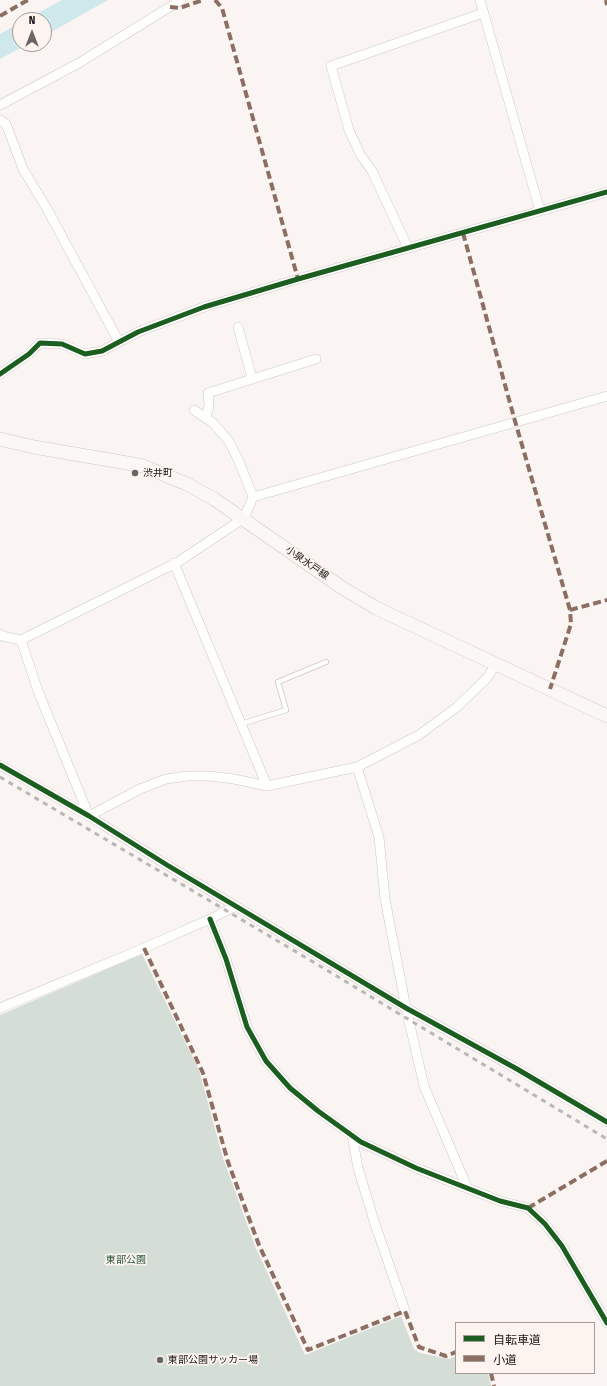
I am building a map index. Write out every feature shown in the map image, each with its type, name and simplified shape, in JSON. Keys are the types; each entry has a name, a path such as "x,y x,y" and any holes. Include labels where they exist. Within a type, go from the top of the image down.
{"main road":[{"name":"小泉水戸線","path":"0,439 34,447 143,466 187,484 214,498 344,589 378,609 607,716"}],"street":[{"path":"0,105 79,63 181,0"},
{"path":"480,0 540,211"},
{"path":"408,248 372,171 360,154 350,130 331,66 483,13"},
{"path":"0,120 6,124 23,169 46,207 119,342"},
{"path":"0,374 29,354 40,343 62,344 85,354 102,352 138,332 204,307 607,192"},
{"path":"238,327 252,378"},
{"path":"206,418 210,406 208,392 316,359"},
{"path":"253,497 607,396"},
{"path":"0,634 2,636 21,640 174,564 244,518 253,497 238,460 228,440 213,423 194,410"},
{"path":"174,564 268,786"},
{"path":"21,640 38,691 89,816"},
{"path":"89,816 140,789 166,779 187,776 209,776 268,786 357,767 426,730 462,702 487,678 496,664"},
{"path":"0,765 89,816 167,865 406,1008 517,1069 607,1122"},
{"path":"357,767 379,837 385,899 406,1008 424,1086 467,1187"},
{"path":"0,1008 210,919 236,906"},
{"path":"210,919 226,959 247,1027 266,1061 290,1088 318,1111 361,1142 416,1168 500,1201 528,1208 545,1224 562,1246 607,1323"},
{"path":"352,1135 358,1168 367,1198 405,1311"}],"lane":[{"path":"241,724 286,710 278,682 326,662"}],"green space":[{"name":"東部公園","path":"142,954 199,1070 223,1158 255,1246 305,1355 401,1316 414,1349 420,1353 449,1359 455,1356 455,1374 488,1374 491,1386 0,1386 0,1015"}],"water":[{"path":"62,0 108,0 52,32 52,12 40,12"},
{"path":"12,27 13,52 0,59 0,34"}],"railway":[{"path":"0,777 315,963 607,1139"}],"marked path":[{"path":"0,16 28,0"},
{"path":"170,7 180,8 203,0"},
{"path":"215,0 222,8 298,279"},
{"path":"606,0 607,5"},
{"path":"463,233 515,421 570,610 571,624 550,689"},
{"path":"570,610 607,600"},
{"path":"144,948 203,1073 228,1162 259,1245 308,1350 405,1311 419,1347 446,1356 455,1352"},
{"path":"528,1208 607,1161"},
{"path":"491,1374 494,1386"}],"cycle path":[{"path":"0,374 29,354 40,343 62,344 85,354 102,351 138,332 204,307 607,192"},
{"path":"0,765 89,816 167,865 406,1008 517,1069 607,1122"},
{"path":"210,919 226,959 247,1027 266,1061 290,1088 318,1111 361,1142 416,1168 500,1201 528,1208 545,1224 562,1246 607,1323"}],"place":[{"name":"渋井町","path":"135,473"},
{"name":"東部公園サッカー場","path":"160,1360"}]}
